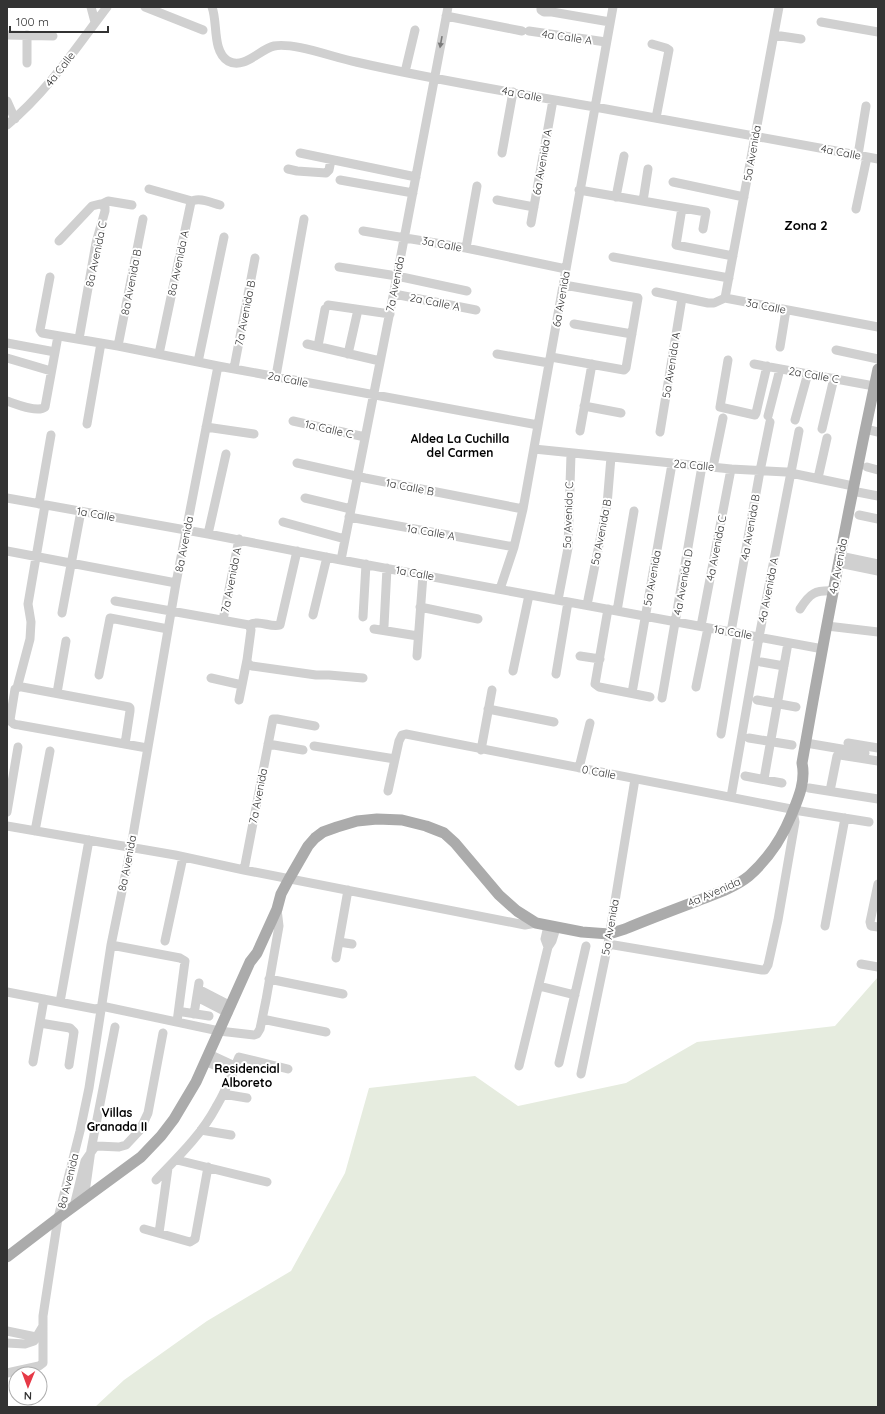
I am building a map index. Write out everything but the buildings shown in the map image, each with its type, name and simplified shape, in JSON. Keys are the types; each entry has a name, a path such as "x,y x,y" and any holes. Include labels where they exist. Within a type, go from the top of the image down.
{"main road":[{"name":"4a Avenida","path":"608,939 626,928 741,882 756,869 771,851 784,831 802,784 802,763 839,559 865,429 875,392 878,369"},
{"path":"250,962 251,950 271,906 281,894 308,846 323,832 357,821 378,818 402,820 426,826 444,833 455,843 499,895 517,911 536,923 608,939"},
{"path":"7,1257 141,1157 161,1136 184,1103 196,1082 250,962 257,953 277,909 281,894"}],"street":[{"path":"91,7 95,22"},
{"name":"4a Calle","path":"7,125 15,119 48,84 107,7"},
{"path":"145,7 203,30"},
{"name":"4a Calle","path":"212,7 215,17 218,47 222,56 231,62 238,64 268,48 284,45 298,47 345,60 435,78 878,159"},
{"path":"541,7 541,10 544,12 610,22"},
{"name":"6a Avenida","path":"500,589 514,547 523,509 613,7"},
{"name":"5a Avenida","path":"724,298 779,7"},
{"name":"4a Calle A","path":"447,12 525,31 606,42"},
{"name":"7a Avenida","path":"341,560 394,294 447,12"},
{"path":"820,22 878,32"},
{"path":"405,72 415,30"},
{"path":"7,35 53,36"},
{"path":"27,35 27,63"},
{"path":"774,35 800,39"},
{"path":"652,44 669,50 656,118"},
{"path":"502,153 513,92"},
{"name":"6a Avenida A","path":"531,223 553,100"},
{"path":"7,101 15,119"},
{"path":"856,209 863,156 866,106"},
{"path":"300,153 416,177"},
{"path":"616,196 624,156"},
{"path":"288,169 306,172 326,172 329,170 331,160"},
{"path":"643,201 648,169"},
{"path":"340,180 413,193"},
{"path":"673,182 744,197"},
{"path":"466,248 477,186"},
{"path":"149,189 192,201 200,200 220,205"},
{"path":"580,190 706,212 703,229"},
{"path":"497,200 534,207"},
{"path":"102,204 108,201 132,205"},
{"name":"8a Avenida A","path":"159,354 190,204 192,201"},
{"name":"8a Avenida C","path":"59,241 92,206 102,204 106,208 96,243 79,339"},
{"path":"682,208 676,245 733,256"},
{"name":"8a Avenida B","path":"118,346 144,219"},
{"path":"276,376 304,219"},
{"name":"3a Calle","path":"363,231 466,248 566,269"},
{"path":"198,362 224,238"},
{"path":"613,257 728,278"},
{"name":"7a Avenida B","path":"234,368 255,258"},
{"path":"339,267 397,276 467,291"},
{"name":"2a Calle","path":"50,277 40,330 42,334 118,346 538,425"},
{"path":"497,354 592,364 625,370 638,298 564,285"},
{"name":"3a Calle","path":"656,292 714,303 724,298 878,327"},
{"name":"2a Calle A","path":"394,294 476,310"},
{"name":"5a Avenida A","path":"660,432 682,298"},
{"path":"318,346 326,307 390,314"},
{"path":"780,347 786,310"},
{"path":"348,354 357,314"},
{"path":"574,324 632,334"},
{"path":"7,401 34,409 42,409 45,406 58,336"},
{"path":"7,343 55,352"},
{"path":"87,424 101,343"},
{"path":"307,344 380,361"},
{"path":"836,350 878,359"},
{"path":"7,358 51,371"},
{"path":"728,360 720,407 755,415 767,366"},
{"path":"580,431 592,364"},
{"name":"2a Calle C","path":"754,364 834,378 875,392"},
{"name":"8a Avenida","path":"7,1373 39,1366 43,1363 43,1316 58,1218 80,1131 89,1088 111,945 130,847 176,583 218,366"},
{"name":"4a Avenida B","path":"721,734 760,471 780,369"},
{"path":"795,420 808,373"},
{"path":"822,429 834,378"},
{"path":"584,406 621,413"},
{"path":"713,467 723,418"},
{"name":"1a Calle C","path":"293,421 365,437"},
{"path":"206,426 254,434"},
{"path":"865,429 878,432"},
{"name":"4a Avenida A","path":"731,797 759,637 799,431"},
{"path":"51,435 36,556 28,604 32,622 30,639 17,688 14,692 10,720 13,724 147,748"},
{"path":"818,478 827,438"},
{"name":"2a Calle","path":"534,449 672,464 791,472 818,478 878,496"},
{"path":"208,534 226,454"},
{"name":"5a Avenida C","path":"558,600 568,548 571,454"},
{"name":"5a Avenida B","path":"587,605 608,505 611,458"},
{"name":"1a Calle B","path":"297,463 358,477 523,509"},
{"name":"5a Avenida","path":"632,693 672,464"},
{"name":"4a Avenida D","path":"662,698 702,466"},
{"path":"867,467 878,470"},
{"name":"4a Avenida C","path":"696,687 731,469"},
{"name":"1a Calle","path":"7,498 239,539 341,560 823,649"},
{"name":"1a Calle A","path":"305,498 350,513 514,547"},
{"path":"62,613 81,511"},
{"path":"634,511 595,682 596,686 650,697"},
{"path":"859,515 878,519"},
{"path":"283,522 345,539"},
{"name":"7a Avenida A","path":"224,620 239,539"},
{"path":"7,551 176,583"},
{"path":"115,601 249,625 259,622 276,626 280,625 297,551"},
{"path":"313,615 327,557"},
{"path":"839,559 878,564"},
{"path":"839,559 878,571"},
{"path":"363,617 366,564"},
{"path":"384,626 387,568"},
{"path":"417,656 423,575"},
{"path":"800,609 807,598 814,593 823,590 834,591"},
{"path":"513,671 529,595"},
{"path":"556,674 568,602"},
{"path":"420,607 478,619"},
{"path":"99,675 110,618 168,629"},
{"path":"240,700 251,630 249,625"},
{"path":"827,626 878,632"},
{"path":"374,629 402,632 418,636"},
{"path":"58,693 66,641"},
{"path":"764,779 788,643"},
{"path":"580,656 600,660"},
{"path":"247,660 248,664 252,666 274,670 316,676 329,675 363,678"},
{"path":"761,662 784,666"},
{"path":"211,678 242,685"},
{"path":"17,688 22,687 129,706 130,711 125,744"},
{"path":"481,750 492,690"},
{"path":"757,700 796,707"},
{"path":"488,709 554,722"},
{"name":"7a Avenida","path":"244,870 273,719 277,718 315,726"},
{"path":"579,768 590,723"},
{"name":"0 Calle","path":"395,759 400,737 406,734 481,750 731,797 792,812 869,822"},
{"path":"749,738 792,745"},
{"path":"806,740 878,748"},
{"path":"806,740 878,755"},
{"path":"268,744 303,750"},
{"path":"314,746 395,759 388,791"},
{"path":"7,812 18,747"},
{"path":"36,831 50,751"},
{"path":"830,791 837,756 840,755 878,761"},
{"path":"745,776 782,783"},
{"name":"5a Avenida","path":"581,1074 608,939 635,779"},
{"path":"809,788 878,799"},
{"name":"4a Avenida","path":"608,939 765,970 768,965 778,920 795,822 792,812"},
{"path":"825,926 845,818"},
{"path":"7,826 183,857 525,925 536,923"},
{"path":"60,1002 90,840"},
{"path":"165,941 183,857"},
{"path":"878,884 876,909 870,924 878,927"},
{"path":"336,958 348,890"},
{"path":"7,992 95,1009 106,1007 220,1031 254,1035 259,1032 262,1019 279,926 277,909"},
{"path":"519,1066 548,947 552,941 552,927"},
{"path":"339,942 352,944"},
{"path":"111,945 180,958 185,961 177,1022"},
{"path":"559,1063 586,946"},
{"path":"861,964 878,967"},
{"path":"269,979 343,994"},
{"path":"538,986 575,995"},
{"path":"194,1014 198,990 229,1009"},
{"path":"33,1062 44,999"},
{"path":"182,1012 209,1016"},
{"path":"262,1019 326,1032"},
{"path":"40,1023 70,1028 74,1032 69,1065"},
{"path":"84,1200 91,1150 115,1027"},
{"path":"74,1206 85,1161 91,1150 97,1146 119,1148 126,1145 140,1130 148,1113 163,1033"},
{"path":"156,1180 177,1160 201,1130 216,1108 239,1057 288,1069"},
{"path":"207,1058 234,1069"},
{"path":"223,1094 247,1098"},
{"path":"201,1130 231,1135"},
{"path":"177,1160 267,1182"},
{"path":"144,1229 190,1242 195,1239 208,1167"},
{"path":"160,1233 168,1168"},
{"path":"7,1343 32,1342 43,1326"},
{"path":"7,1331 36,1337"}],"shaded area":[{"path":"878,977 878,1407 95,1407 124,1380 207,1321 291,1271 345,1173 369,1088 475,1076 518,1106 626,1083 697,1042 835,1026"}],"district":[{"name":"Zona 2","path":"806,225"},
{"name":"Aldea La Cuchilla del Carmen","path":"460,445"},
{"name":"Residencial Alboreto","path":"247,1075"},
{"name":"Villas Granada II","path":"117,1119"}]}
